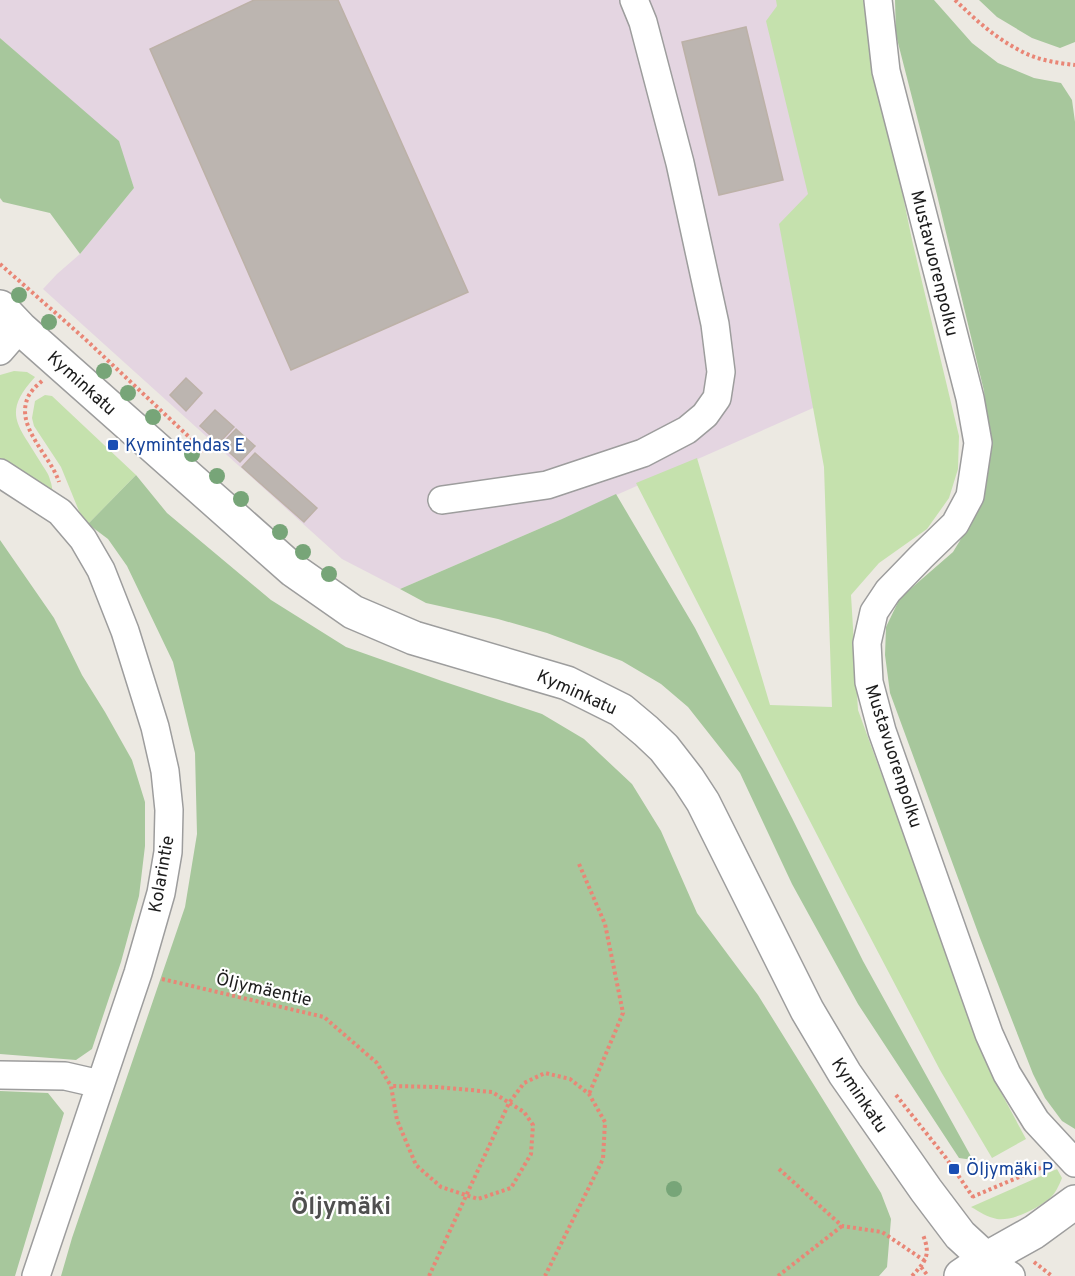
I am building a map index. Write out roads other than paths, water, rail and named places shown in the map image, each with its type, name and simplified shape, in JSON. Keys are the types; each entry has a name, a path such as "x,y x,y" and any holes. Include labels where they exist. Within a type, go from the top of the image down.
{"street":[{"path":"442,500 547,485 643,453 687,430 705,415 717,398 722,372 715,324 680,163 643,22 634,0"},
{"name":"Mustavuorenpolku","path":"878,0 886,70 970,398 978,443 970,496 955,524 888,591 874,612 867,644 869,682 882,731 988,1034 1007,1074 1065,1163"},
{"name":"Kyminkatu","path":"7,328 293,570 352,612 414,638 567,683 621,710 664,748 703,802 802,1000 845,1074 926,1190 986,1270"},
{"name":"Kolarintie","path":"0,473 60,512 83,539 101,570 125,631 155,727 165,771 169,810 168,852 161,893 138,973 36,1276"},
{"path":"0,1076 65,1076 100,1084"},
{"path":"986,1270 1075,1202"}],"place":[{"name":"Kymintehdas E","path":"113,445"},
{"name":"Öljymäki P","path":"954,1169"}],"district":[{"name":"Öljymäki","path":"341,1206"}]}
